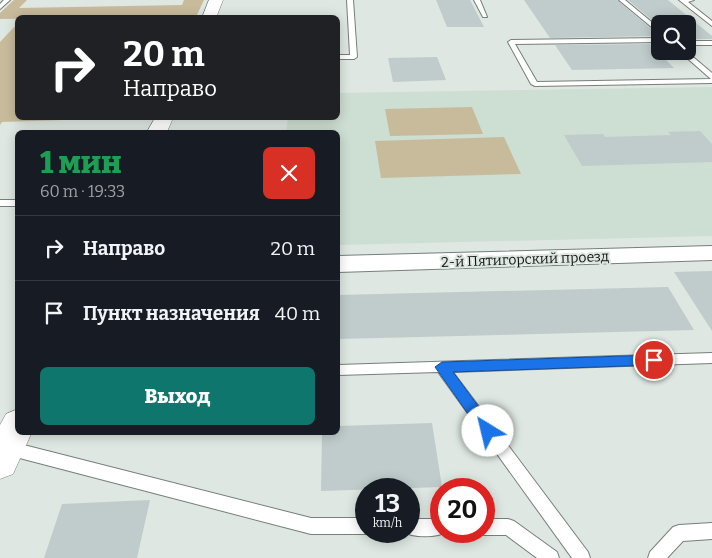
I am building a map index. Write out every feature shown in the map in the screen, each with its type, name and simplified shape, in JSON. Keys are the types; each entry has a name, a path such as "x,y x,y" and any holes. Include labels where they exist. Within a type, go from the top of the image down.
{"street":[{"path":"210,15 216,0"},
{"name":"2-й Пятигорский проезд","path":"340,264 712,253"}],"lane":[{"path":"0,7 7,0"},
{"path":"340,57 354,57 350,0"},
{"path":"477,0 486,16"},
{"path":"622,0 651,24"},
{"path":"691,0 682,0 712,24"},
{"path":"651,40 511,42 535,84 712,81"},
{"path":"696,44 712,43"},
{"path":"692,60 712,77"},
{"path":"0,204 15,203"},
{"path":"340,370 712,358"},
{"path":"442,367 582,558"},
{"path":"8,445 311,526 355,526"},
{"path":"495,527 508,527 551,558"},
{"path":"656,558 679,533 712,532"}],"shaded area":[{"path":"14,0 27,0 19,8 182,5 184,0 204,0 197,15 15,15 15,19 0,19 0,13"},
{"path":"15,26 15,120 63,120 2,122 0,125 0,42"},
{"path":"712,87 712,236 340,245 340,130 286,130 288,120 340,120 340,93"},
{"path":"472,107 483,134 390,136 385,109"},
{"path":"504,137 521,174 381,178 375,141"}],"building":[{"path":"436,0 470,0 484,27 447,27"},
{"path":"524,0 617,0 651,28 651,36 550,38"},
{"path":"628,0 668,0 686,15 651,15 651,19"},
{"path":"696,23 712,36 712,39 696,39"},
{"path":"650,44 651,60 666,60 674,68 572,70 555,45"},
{"path":"437,57 446,80 393,82 388,58"},
{"path":"700,131 712,144 712,162 582,166 564,135 603,134 605,137 671,135 668,132"},
{"path":"712,271 712,331 674,272"},
{"path":"668,287 694,330 340,339 340,295"},
{"path":"432,423 441,478 430,478 430,487 420,488 420,478 355,478 355,490 321,491 322,435 340,435 340,426"},
{"path":"150,500 137,558 44,558 62,504"}],"route":[{"path":"488,431 442,367 654,360"}]}
